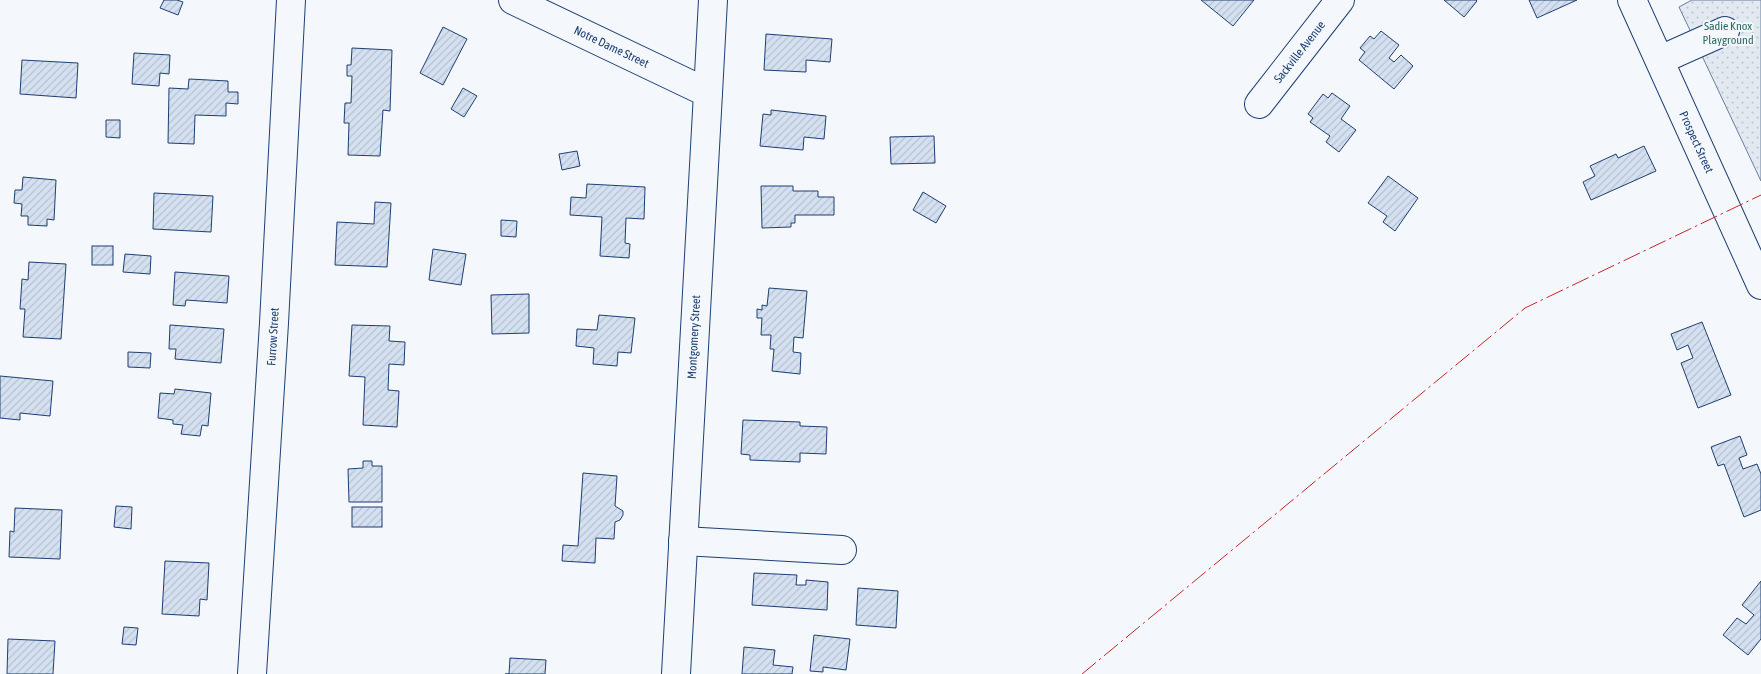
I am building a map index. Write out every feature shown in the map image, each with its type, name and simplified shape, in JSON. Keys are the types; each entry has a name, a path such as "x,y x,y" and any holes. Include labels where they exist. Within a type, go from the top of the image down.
{"street":[{"name":"Furrow Street","path":"252,674 291,0"},
{"name":"Montgomery Street","path":"676,674 713,0"},
{"name":"Sackville Avenue","path":"1259,104 1340,0"},
{"name":"Prospect Street","path":"1632,0 1752,243 1761,285"},
{"name":"Notre Dame Street","path":"517,1 708,93"},
{"path":"1660,60 1725,31"},
{"path":"683,541 842,550"}],"green space":[{"name":"Sadie Knox Playground","path":"1692,0 1761,0 1761,181 1679,7"}],"building":[{"path":"164,0 183,2 178,15 160,8"},
{"path":"1201,0 1254,0 1233,26"},
{"path":"1444,0 1476,0 1477,1 1464,17"},
{"path":"1529,0 1577,0 1537,18"},
{"path":"443,27 467,39 443,85 420,73"},
{"path":"1381,31 1399,45 1389,58 1394,62 1401,55 1413,66 1394,89 1359,60 1365,52 1360,48 1370,36 1374,39"},
{"path":"766,34 832,39 830,62 806,60 806,72 764,70"},
{"path":"352,48 392,50 390,111 383,110 380,156 348,155 349,123 344,123 345,103 351,103 352,76 347,76 347,65 351,65"},
{"path":"134,53 170,55 169,74 160,73 159,86 132,84"},
{"path":"22,60 78,63 76,98 20,94"},
{"path":"189,79 228,81 228,92 238,92 238,104 226,103 226,116 195,115 194,144 168,143 169,88 188,89"},
{"path":"463,88 477,96 464,117 451,109"},
{"path":"1332,93 1350,106 1341,119 1356,130 1339,152 1326,142 1330,136 1310,122 1313,118 1308,114 1323,94 1328,98"},
{"path":"771,110 826,116 824,139 804,137 803,150 760,146 763,114 771,115"},
{"path":"106,120 120,120 120,138 106,137"},
{"path":"934,136 935,163 891,164 890,137"},
{"path":"1644,146 1656,171 1591,200 1583,182 1595,176 1590,166 1616,154 1618,158"},
{"path":"577,151 580,166 562,170 559,154"},
{"path":"1388,176 1418,198 1395,231 1383,222 1387,216 1368,203"},
{"path":"23,177 56,180 54,220 47,219 47,226 28,225 28,216 21,216 22,204 14,203 15,190 22,190"},
{"path":"587,184 645,187 644,219 626,218 625,243 630,244 629,258 600,256 602,217 570,215 571,197 586,198"},
{"path":"761,186 793,186 793,191 818,191 818,197 834,197 834,215 795,215 795,223 791,223 791,227 762,228"},
{"path":"923,192 946,206 936,223 913,210"},
{"path":"154,193 213,196 211,232 153,229"},
{"path":"375,202 391,203 387,267 335,265 337,222 374,224"},
{"path":"501,220 517,221 516,237 501,236"},
{"path":"92,246 113,246 113,265 92,265"},
{"path":"433,249 466,254 461,285 429,280"},
{"path":"125,254 151,256 150,274 123,272"},
{"path":"29,262 66,264 61,339 23,337 25,309 20,309 22,279 28,280"},
{"path":"175,272 229,276 227,303 186,300 185,306 173,305"},
{"path":"769,288 807,291 803,338 794,337 793,352 801,353 800,374 772,371 774,349 770,349 771,335 761,335 762,318 757,318 757,309 762,310 762,305 767,306"},
{"path":"529,294 529,333 492,334 491,295"},
{"path":"599,315 635,318 631,353 618,352 617,366 593,364 594,348 576,346 577,329 597,330"},
{"path":"1702,322 1731,395 1698,408 1681,363 1693,358 1688,345 1677,350 1671,334"},
{"path":"170,325 224,329 221,363 175,359 176,349 169,349"},
{"path":"352,325 390,326 389,341 405,342 404,365 389,364 388,390 399,391 397,427 363,425 365,377 349,376"},
{"path":"128,352 151,353 150,368 128,367"},
{"path":"0,376 53,381 50,416 20,413 20,420 0,418"},
{"path":"175,389 211,393 208,426 202,425 200,436 181,434 183,425 173,424 173,420 158,418 160,393 174,394"},
{"path":"743,420 800,422 800,426 827,427 826,454 800,453 800,462 750,460 750,455 741,454"},
{"path":"1740,436 1747,455 1739,458 1743,469 1757,464 1761,474 1761,510 1744,517 1724,464 1718,466 1711,447"},
{"path":"363,461 372,461 372,466 382,466 382,502 349,502 348,469 363,468"},
{"path":"583,473 617,476 615,506 623,511 620,520 615,522 614,539 596,538 595,563 562,561 563,545 578,546"},
{"path":"116,506 132,507 131,529 114,527"},
{"path":"352,507 382,507 382,527 352,527"},
{"path":"15,508 62,510 60,559 9,557 10,531 14,532"},
{"path":"165,561 209,563 207,600 200,599 199,616 162,614"},
{"path":"754,573 797,575 796,585 806,585 806,580 828,582 827,610 752,605"},
{"path":"1761,581 1761,639 1748,655 1723,635 1737,618 1746,624 1754,615 1742,605"},
{"path":"858,588 898,591 896,628 856,625"},
{"path":"124,627 138,628 136,645 122,644"},
{"path":"814,635 850,639 846,670 823,667 823,672 810,671"},
{"path":"8,639 55,641 53,674 7,674"},
{"path":"744,647 775,650 773,665 793,667 792,674 742,674"},
{"path":"510,658 546,660 545,674 509,674"}],"power":[{"path":"1082,674 1525,308 1761,195"}]}
